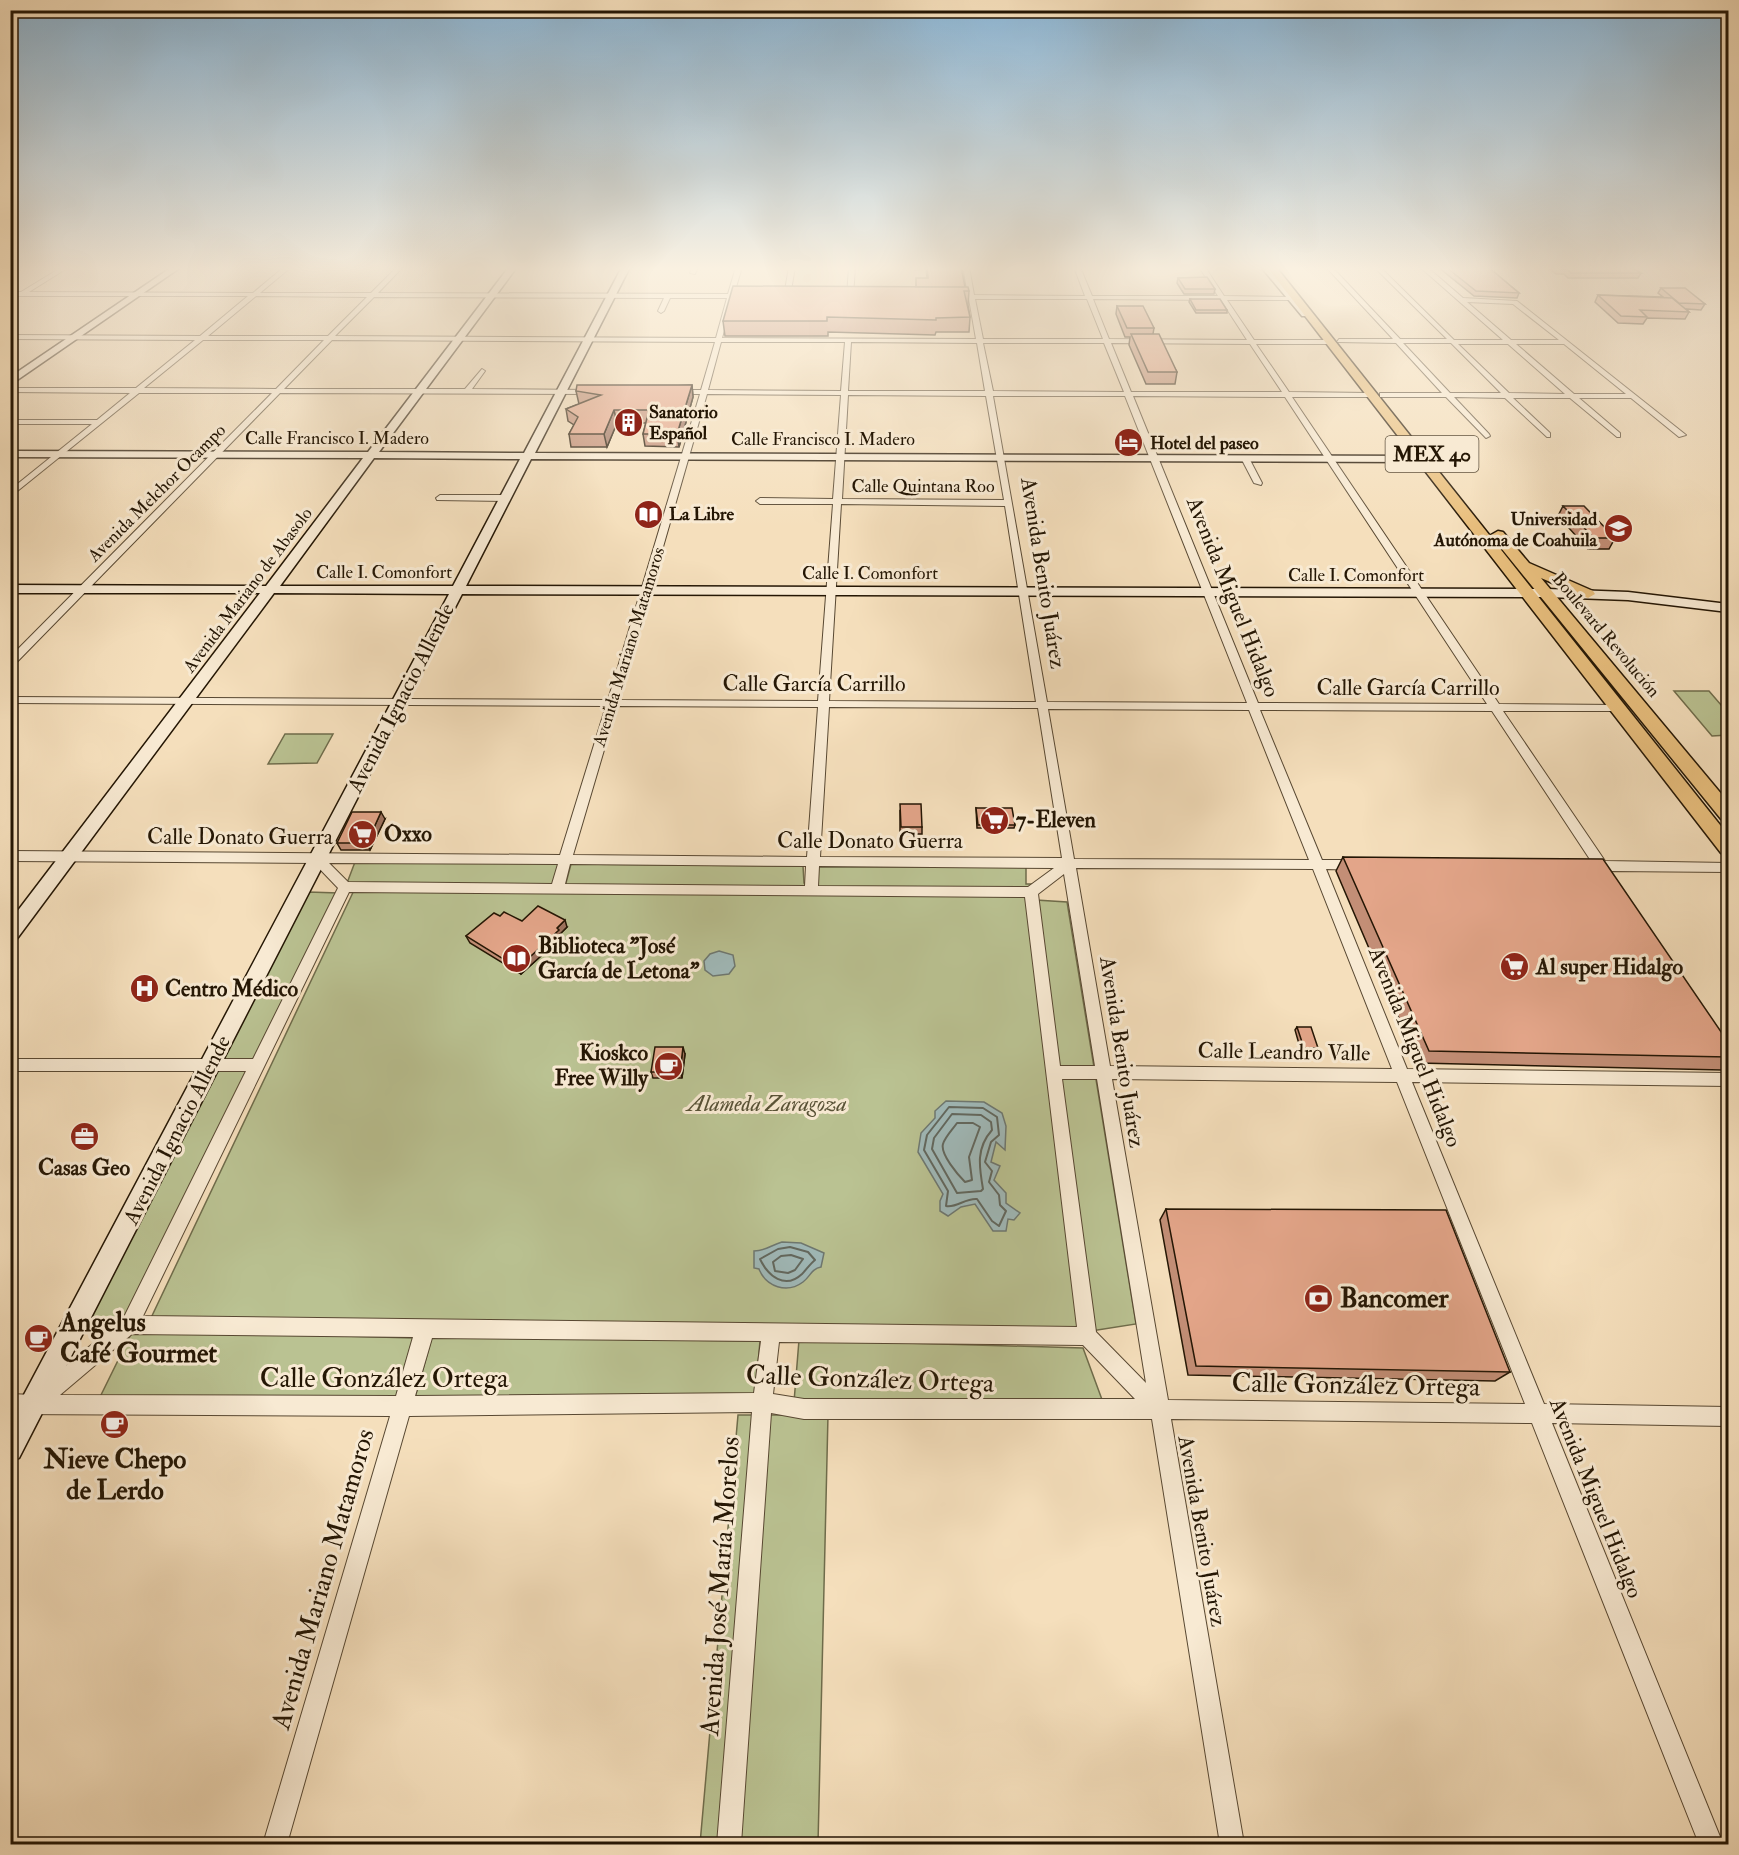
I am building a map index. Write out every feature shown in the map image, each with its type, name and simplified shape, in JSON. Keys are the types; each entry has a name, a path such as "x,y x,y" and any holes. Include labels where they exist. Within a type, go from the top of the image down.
{"main road":[{"name":"MEX 40","path":"1341,354 1369,395 1728,848"},
{"name":"Boulevard Revolución","path":"1345,354 1383,395 1728,814"},
{"path":"1521,562 1588,594"}],"street":[{"path":"10,382 52,354"},
{"path":"10,495 183,354"},
{"name":"Avenida Melchor Ocampo","path":"10,663 315,354"},
{"name":"Avenida Mariano de Abasolo","path":"10,935 449,354"},
{"name":"Avenida Ignacio Allende","path":"10,1449 22,1404 210,1066 581,354"},
{"name":"Avenida Mariano Matamoros","path":"557,888 715,354"},
{"path":"811,890 847,354"},
{"name":"Avenida Benito Juárez","path":"982,354 1232,1845"},
{"name":"Avenida Miguel Hidalgo","path":"1111,354 1711,1845"},
{"path":"1260,354 1614,885"},
{"path":"1410,354 1486,436"},
{"path":"1464,354 1547,435"},
{"path":"1524,354 1617,435"},
{"path":"1580,354 1682,435"},
{"path":"467,391 482,370"},
{"path":"10,390 597,392"},
{"path":"668,392 1369,395"},
{"path":"1383,395 1632,396"},
{"path":"10,422 99,422"},
{"name":"Calle Francisco I. Madero","path":"10,454 1420,459"},
{"path":"1245,458 1258,483"},
{"path":"440,498 505,498"},
{"name":"Calle Quintana Roo","path":"760,501 1008,503"},
{"name":"Calle I. Comonfort","path":"10,589 1588,594 1628,596 1728,608"},
{"name":"Calle García Carrillo","path":"10,700 1618,708"},
{"name":"Calle Donato Guerra","path":"10,856 1376,865"},
{"path":"318,859 345,887 1031,892 1068,864"},
{"path":"1577,866 1728,867"},
{"path":"22,1404 129,1325 345,887"},
{"path":"1031,892 1087,1336 1158,1409"},
{"path":"10,1065 257,1065"},
{"name":"Calle Leandro Valle","path":"1054,1072 1728,1079"},
{"path":"129,1325 1087,1336"},
{"name":"Avenida Mariano Matamoros","path":"275,1845 425,1329"},
{"name":"Avenida José María Morelos","path":"729,1845 762,1402 771,1333"},
{"name":"Calle González Ortega","path":"22,1404 404,1406 762,1402 804,1409 1158,1409 1728,1416"}],"green space":[{"path":"1674,691 1709,691 1728,713 1728,735 1712,736"},
{"path":"285,734 333,734 317,763 268,764"},
{"name":"Alameda Zaragoza","path":"355,862 561,863 555,883 566,883 571,864 803,866 804,883 818,883 818,867 1026,867 1026,884 1034,884 1036,900 1067,902 1136,1324 1091,1331 150,1320 357,884 347,883"},
{"path":"308,892 338,893 121,1325 79,1327"},
{"path":"133,1330 413,1338 395,1400 100,1397"},
{"path":"432,1337 760,1341 755,1397 414,1401"},
{"path":"799,1340 1083,1348 1104,1405 794,1402"},
{"path":"738,1415 828,1415 818,1844 700,1844"}],"water":[{"path":"719,951 733,955 735,966 729,974 713,976 705,970 704,961 710,954"},
{"path":"946,1101 984,1102 1002,1113 1006,1126 1005,1150 996,1142 991,1162 1000,1166 994,1180 1006,1193 1006,1203 1020,1213 1014,1220 1008,1219 1006,1231 993,1231 975,1204 961,1207 948,1216 940,1211 943,1194 918,1152 921,1133 935,1118 935,1111"},
{"path":"782,1242 801,1243 824,1253 821,1267 815,1269 806,1280 790,1288 772,1284 759,1269 754,1268 754,1251"}],"building":[{"path":"1140,354 1168,354 1177,372 1148,372"},
{"name":"Sanatorio Español","path":"577,385 692,385 677,434 643,434 649,410 614,410 604,434 569,434 578,417 566,409 601,395 576,391"},
{"path":"1563,506 1584,506 1615,538 1594,538"},
{"path":"900,804 921,804 922,827 901,827"},
{"name":"7-Eleven","path":"976,808 1012,808 1015,825 978,825"},
{"path":"352,812 381,812 367,843 337,843"},
{"name":"Al super Hidalgo","path":"1343,857 1603,859 1728,1042 1728,1057 1429,1051"},
{"name":"Biblioteca \"José García de Letona\"","path":"538,906 565,920 557,928 559,930 518,968 466,936 494,913 500,916 504,912 522,921"},
{"path":"1297,1027 1311,1027 1318,1048 1304,1048"},
{"name":"Kioskco Free Willy","path":"655,1047 683,1047 680,1072 651,1072"},
{"name":"Bancomer","path":"1166,1209 1446,1210 1510,1372 1196,1366"}],"place":[{"name":"Sanatorio Español","path":"628,422"},
{"name":"Hotel del paseo","path":"1129,443"},
{"name":"La Libre","path":"648,514"},
{"name":"Universidad Autónoma de Coahuila","path":"1618,529"},
{"name":"7-Eleven","path":"995,820"},
{"name":"Oxxo","path":"363,834"},
{"name":"Biblioteca \"José García de Letona\"","path":"517,959"},
{"name":"Al super Hidalgo","path":"1515,967"},
{"name":"Centro Médico","path":"144,989"},
{"name":"Kioskco Free Willy","path":"669,1066"},
{"name":"Casas Geo","path":"84,1136"},
{"name":"Bancomer","path":"1319,1298"},
{"name":"Angelus Café Gourmet","path":"39,1338"},
{"name":"Nieve Chepo de Lerdo","path":"115,1424"}]}
